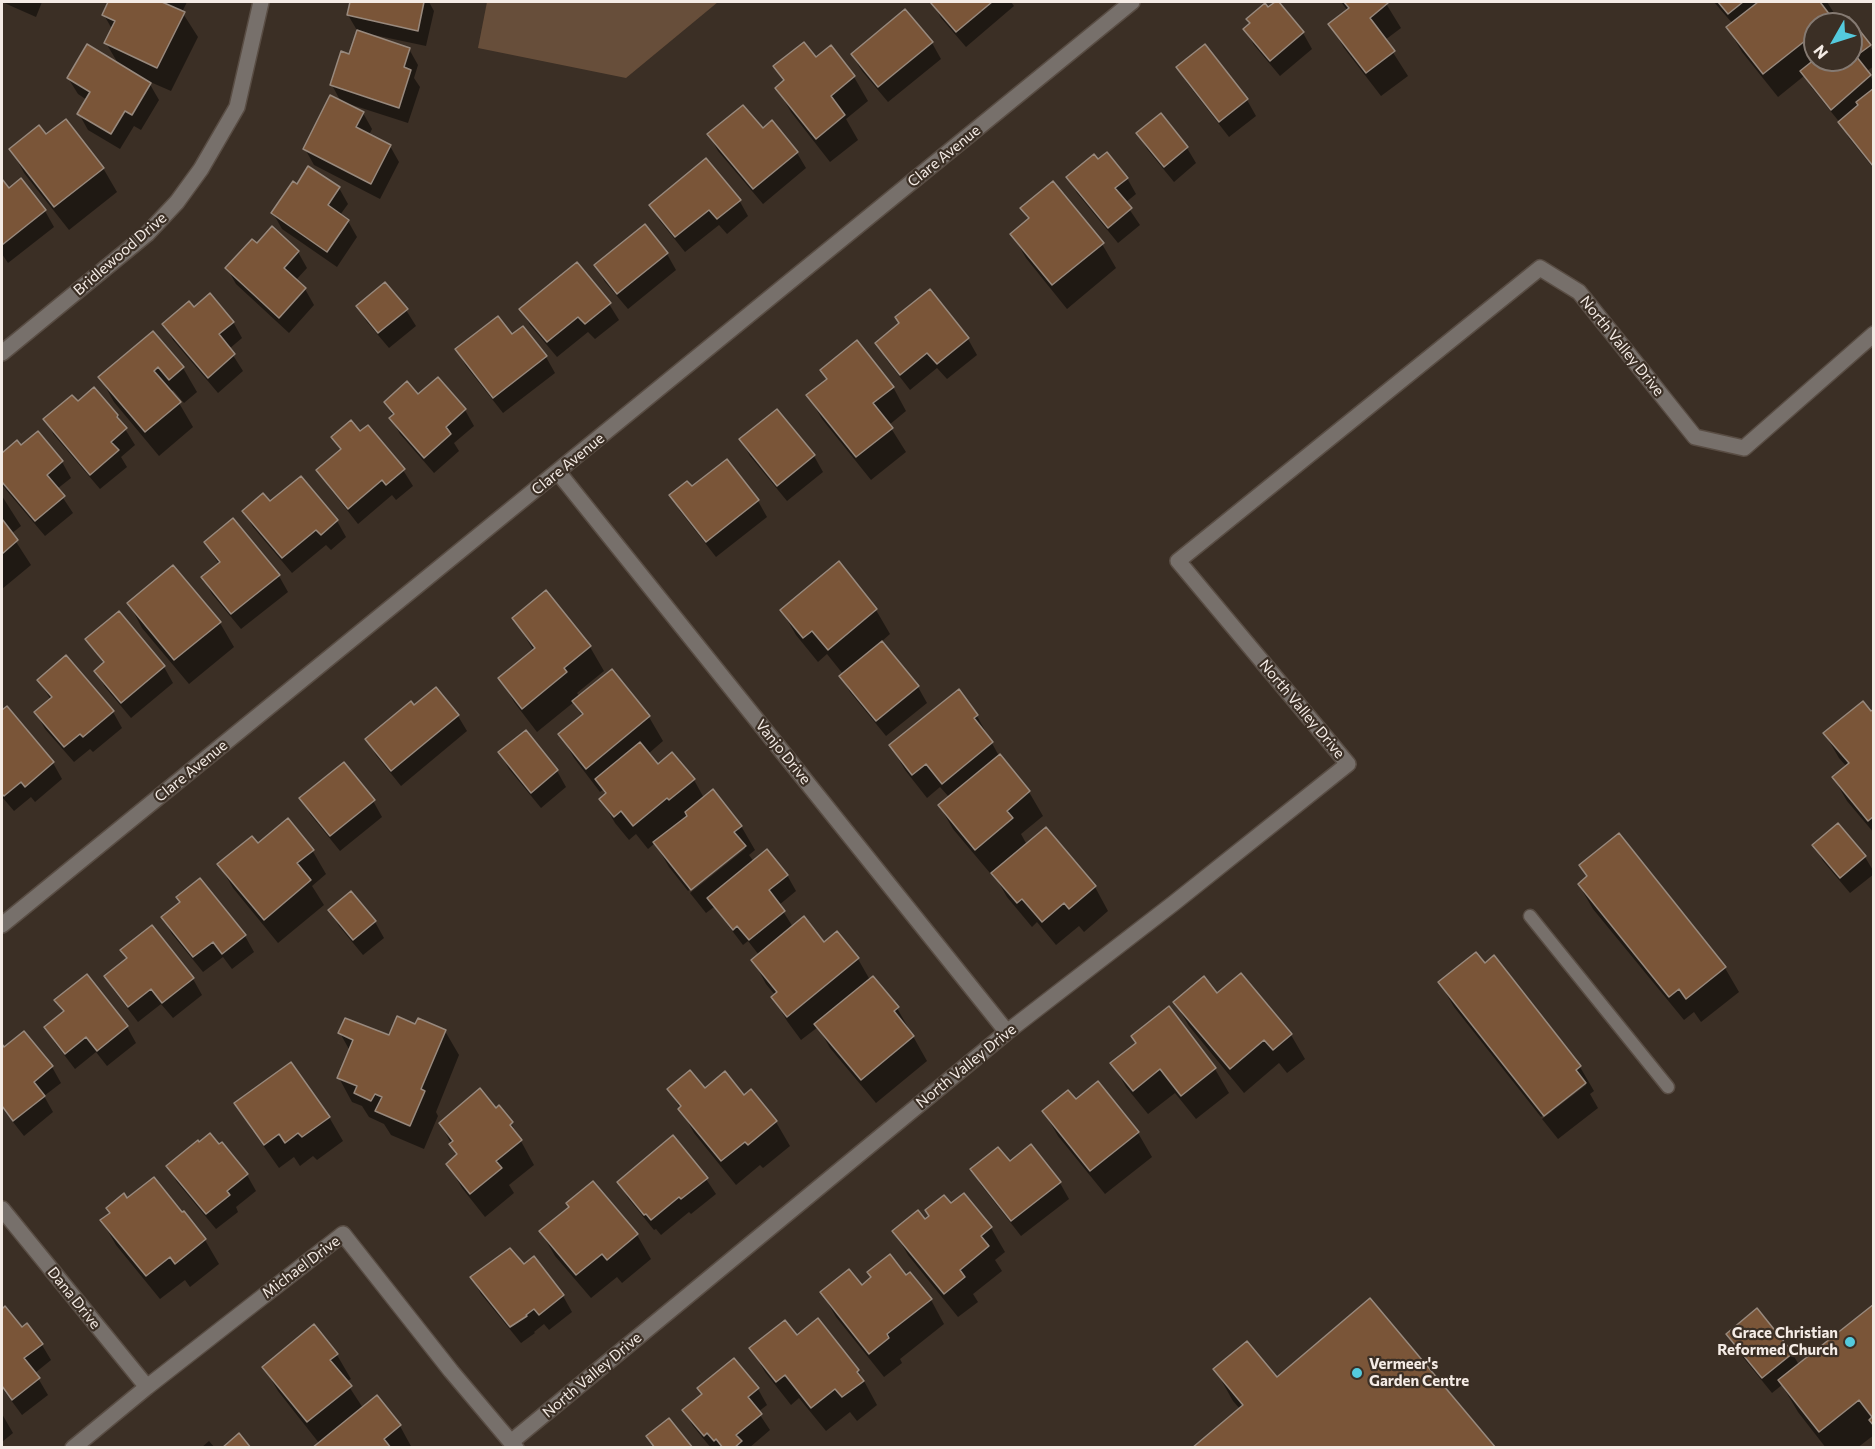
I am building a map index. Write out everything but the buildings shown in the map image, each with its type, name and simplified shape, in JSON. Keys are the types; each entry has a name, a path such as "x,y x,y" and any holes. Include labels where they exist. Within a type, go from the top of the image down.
{"street":[{"name":"Bridlewood Drive","path":"2,354 147,234 177,202 201,169 237,107 261,2"},
{"name":"Clare Avenue","path":"2,925 1132,2"},
{"name":"North Valley Drive","path":"514,1445 1007,1032 1348,764 1178,561 1540,268 1579,292 1695,437 1744,448 1874,334"},
{"name":"Vanjo Drive","path":"558,472 1007,1032"},
{"name":"Dana Drive","path":"2,1209 147,1387"},
{"name":"Michael Drive","path":"73,1448 147,1387 343,1234 451,1371 514,1445"}],"lane":[{"path":"1530,916 1668,1087"}],"shaded area":[{"path":"487,2 718,2 626,78 478,48"}],"place":[{"name":"Grace Christian Reformed Church","path":"1850,1342"},
{"name":"Vermeer's Garden Centre","path":"1357,1373"}]}
